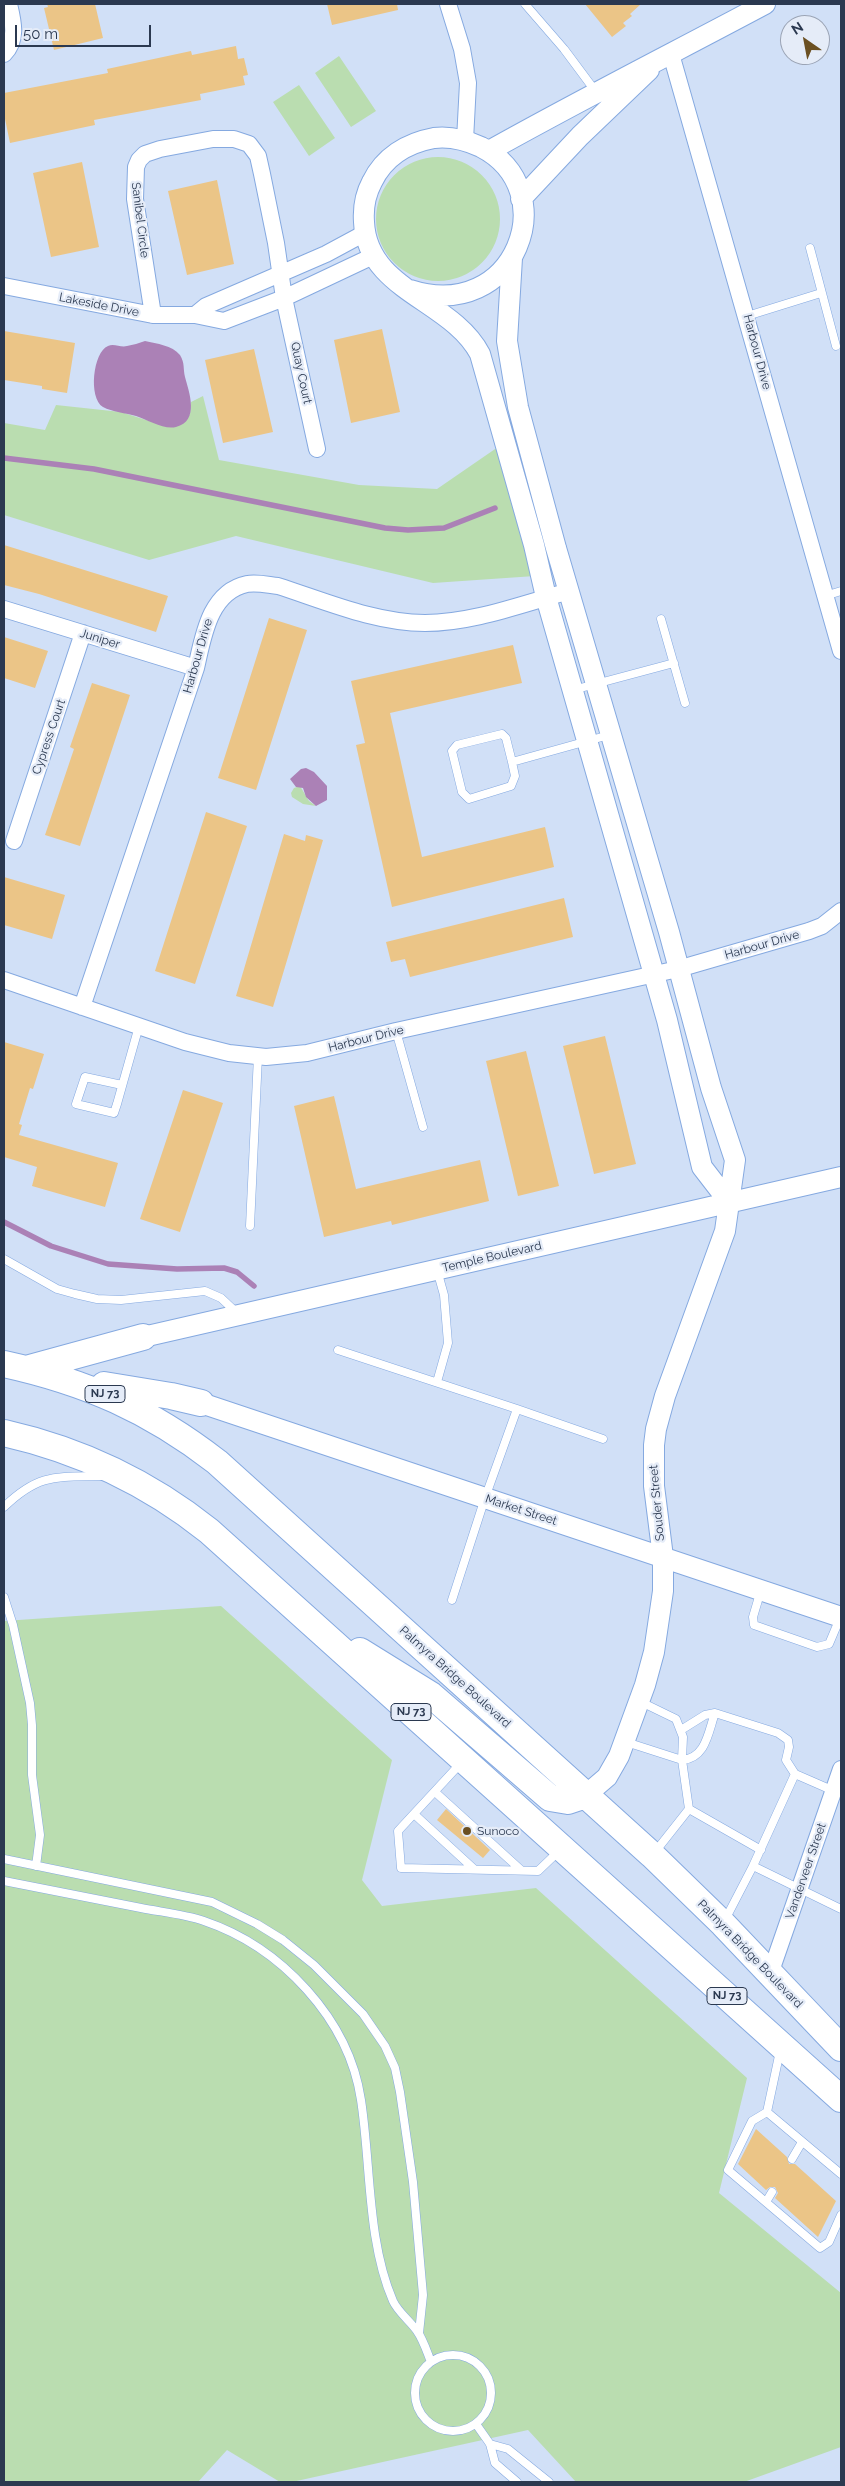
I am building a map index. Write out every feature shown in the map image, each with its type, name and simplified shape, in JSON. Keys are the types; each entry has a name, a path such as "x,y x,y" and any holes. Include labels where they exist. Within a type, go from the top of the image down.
{"highway":[{"path":"15,1366 143,1337"},
{"name":"Palmyra Bridge Boulevard","path":"15,1366 72,1382 129,1405 178,1434 217,1462 652,1855 723,1924 841,2048"},
{"path":"72,1382 140,1390 201,1403"},
{"name":"NJ 73","path":"4,1433 50,1445 122,1476 166,1499 195,1520 841,2098"},
{"path":"308,1620 431,1695 550,1798 568,1801 586,1795"}],"street":[{"path":"4,54 9,49 14,36 9,4"},
{"path":"448,4 462,49 467,78 465,140"},
{"path":"489,151 596,92 663,59 765,4"},
{"path":"521,199 580,136 663,59"},
{"name":"Harbour Drive","path":"663,59 747,316 833,593 841,651"},
{"path":"410,290 428,296 460,295 490,282 502,272 512,258 520,241 523,225 521,199 511,175 489,151 465,140 440,137 421,140 391,157 380,169 366,197 364,213 365,232 374,256 389,276 410,290 463,332 477,348 534,544 546,597 652,973 685,1095 702,1167 729,1202"},
{"name":"Sanibel Circle","path":"153,315 134,187 136,167 145,154 153,151 213,139 234,139 249,144 258,156 284,298"},
{"path":"195,315 206,306 281,274 365,232"},
{"name":"Lakeside Drive","path":"4,286 153,315 195,315 224,321 284,298 374,256"},
{"path":"512,258 507,341 517,404 556,548 597,684 711,1088 735,1160 729,1202"},
{"name":"Quay Court","path":"284,298 317,449"},
{"path":"496,410 517,404"},
{"name":"Harbour Drive","path":"82,1007 196,668 211,614 227,596 248,584 278,586 393,620 426,623 472,617 570,591"},
{"name":"Juniper","path":"4,609 196,668"},
{"name":"Cypress Court","path":"14,841 83,634"},
{"name":"Harbour Drive","path":"4,980 185,1042 229,1053 258,1056 307,1053 652,973 678,969 809,931 822,926 841,911"},
{"path":"685,1095 711,1088"},
{"name":"Temple Boulevard","path":"143,1337 841,1177"},
{"name":"Souder Street","path":"586,1795 607,1776 624,1741 654,1652 661,1614 663,1557 654,1478 656,1429 725,1231 729,1202"},
{"name":"Market Street","path":"201,1403 841,1617"},
{"name":"Vanderveer Street","path":"770,1974 841,1769"}],"lane":[{"path":"525,4 564,49 596,92"},
{"path":"810,248 836,346"},
{"path":"747,316 822,292"},
{"path":"661,619 685,703"},
{"path":"573,690 674,662"},
{"path":"502,734 506,738 512,762 514,776 511,786 469,799 462,792 452,751 457,746 502,734"},
{"path":"512,762 611,735"},
{"path":"122,1085 85,1077 76,1104 114,1113 122,1085 138,1026"},
{"path":"396,1031 424,1127"},
{"path":"250,1226 258,1056"},
{"path":"4,1259 57,1289 75,1294 97,1299 121,1300 205,1291 221,1298 240,1315"},
{"path":"437,1270 444,1296 448,1343 437,1382"},
{"path":"338,1350 603,1439"},
{"path":"452,1600 485,1498 517,1409"},
{"path":"4,1507 18,1493 42,1480 66,1475 122,1476"},
{"path":"761,1590 753,1617 754,1625 816,1647 829,1644 841,1617"},
{"path":"4,1597 13,1625 32,1725 32,1775 40,1835 36,1866"},
{"path":"639,1701 676,1719 683,1738 682,1760 689,1809 652,1855"},
{"path":"680,1730 705,1715 715,1713 784,1736 789,1747 786,1760 795,1774 834,1790"},
{"path":"624,1741 682,1760 692,1760 699,1755 715,1713"},
{"path":"464,1760 398,1832 401,1868 538,1871 561,1849"},
{"path":"723,1924 761,1850 795,1774"},
{"path":"435,1792 521,1870"},
{"path":"689,1809 761,1850"},
{"path":"414,1814 474,1869"},
{"path":"4,1860 212,1902 232,1910 283,1940 314,1964 363,2014 385,2046 395,2068 400,2092 413,2182 420,2254 423,2296 419,2333"},
{"path":"753,1866 841,1909"},
{"path":"4,1881 203,1921 237,1936 272,1959 294,1975 314,1997 344,2046 354,2071 365,2124 376,2243 394,2303 419,2333 431,2362"},
{"path":"768,2112 781,2044"},
{"path":"768,2112 841,2174"},
{"path":"768,2112 752,2120 728,2170 820,2248 829,2242 841,2215"},
{"path":"792,2158 802,2142"},
{"path":"766,2202 772,2192"},
{"path":"462,2355 475,2360 488,2375 492,2396 488,2408 476,2424 463,2430 450,2431 437,2428 423,2416 417,2405 415,2392 418,2379 431,2362 443,2356 462,2355"},
{"path":"476,2424 490,2444 495,2463 517,2482"},
{"path":"490,2444 508,2449 549,2482"}],"green space":[{"path":"339,56 376,111 351,127 315,73"},
{"path":"299,85 335,138 309,156 273,102"},
{"path":"438,157 462,162 482,175 495,195 500,219 495,243 482,263 462,276 438,281 414,276 394,263 381,243 376,219 381,195 394,175 414,162"},
{"path":"203,396 219,460 359,485 437,489 498,447 535,576 433,583 236,536 149,560 4,515 4,423 45,430 56,405 121,412 162,425 178,426 190,414 191,402"},
{"path":"300,786 309,801 316,806 303,804 292,797 291,793 294,788"},
{"path":"221,1606 392,1760 362,1880 382,1906 536,1888 747,2078 719,2193 841,2293 841,2447 744,2482 576,2482 528,2430 292,2482 280,2482 227,2450 198,2482 4,2482 4,1621"}],"shaded area":[{"path":"145,341 173,349 180,355 183,361 191,405 188,419 176,427 161,426 136,416 107,409 98,402 95,395 94,375 103,350 110,345 134,345"},
{"path":"306,768 314,772 327,786 327,800 316,806 306,797 303,788 296,787 290,779 301,769"}],"building":[{"path":"47,4 95,4 103,38 54,50 44,8 48,7"},
{"path":"327,4 397,4 398,10 332,25"},
{"path":"585,4 641,4 630,14 632,16 623,23 626,26 612,37"},
{"path":"236,46 238,59 244,58 248,75 243,76 245,85 200,94 201,100 94,120 95,125 10,143 4,114 4,93 108,73 107,69 191,51 192,55"},
{"path":"82,162 99,247 51,257 33,173"},
{"path":"217,180 234,264 187,275 168,191"},
{"path":"382,329 400,412 351,423 334,340"},
{"path":"4,331 75,343 67,393 42,389 42,386 4,380"},
{"path":"254,349 273,432 223,443 205,360"},
{"path":"4,545 168,596 156,632 39,594 4,585"},
{"path":"269,618 307,630 256,790 218,778"},
{"path":"4,637 48,651 35,688 4,678"},
{"path":"513,645 522,683 390,713 422,857 545,827 554,867 392,907 356,745 365,743 351,681"},
{"path":"92,683 130,695 80,846 45,835 74,749 70,747"},
{"path":"206,812 247,826 195,984 155,971"},
{"path":"284,834 305,841 306,835 323,840 273,1007 236,996"},
{"path":"4,877 65,895 52,939 4,925"},
{"path":"564,898 573,937 410,977 405,959 391,962 386,942"},
{"path":"605,1036 636,1164 594,1174 563,1046"},
{"path":"4,1042 44,1054 33,1089 30,1088 19,1124 22,1125 19,1135 118,1163 105,1207 32,1186 37,1167 4,1157"},
{"path":"526,1051 559,1186 518,1196 486,1061"},
{"path":"183,1090 223,1103 180,1232 140,1219"},
{"path":"334,1096 356,1189 480,1160 489,1201 392,1225 391,1221 324,1237 294,1106"},
{"path":"446,1809 490,1850 483,1858 437,1820"},
{"path":"756,2129 787,2157 789,2164 795,2164 836,2201 818,2237 775,2198 778,2193 775,2187 770,2187 766,2190 738,2164"}],"waterway":[{"path":"4,458 94,469 385,528 408,530 444,528 495,508"},
{"path":"4,1222 51,1246 108,1264 177,1269 224,1268 237,1272 254,1286"}],"place":[{"name":"Sunoco","path":"467,1831"}]}
